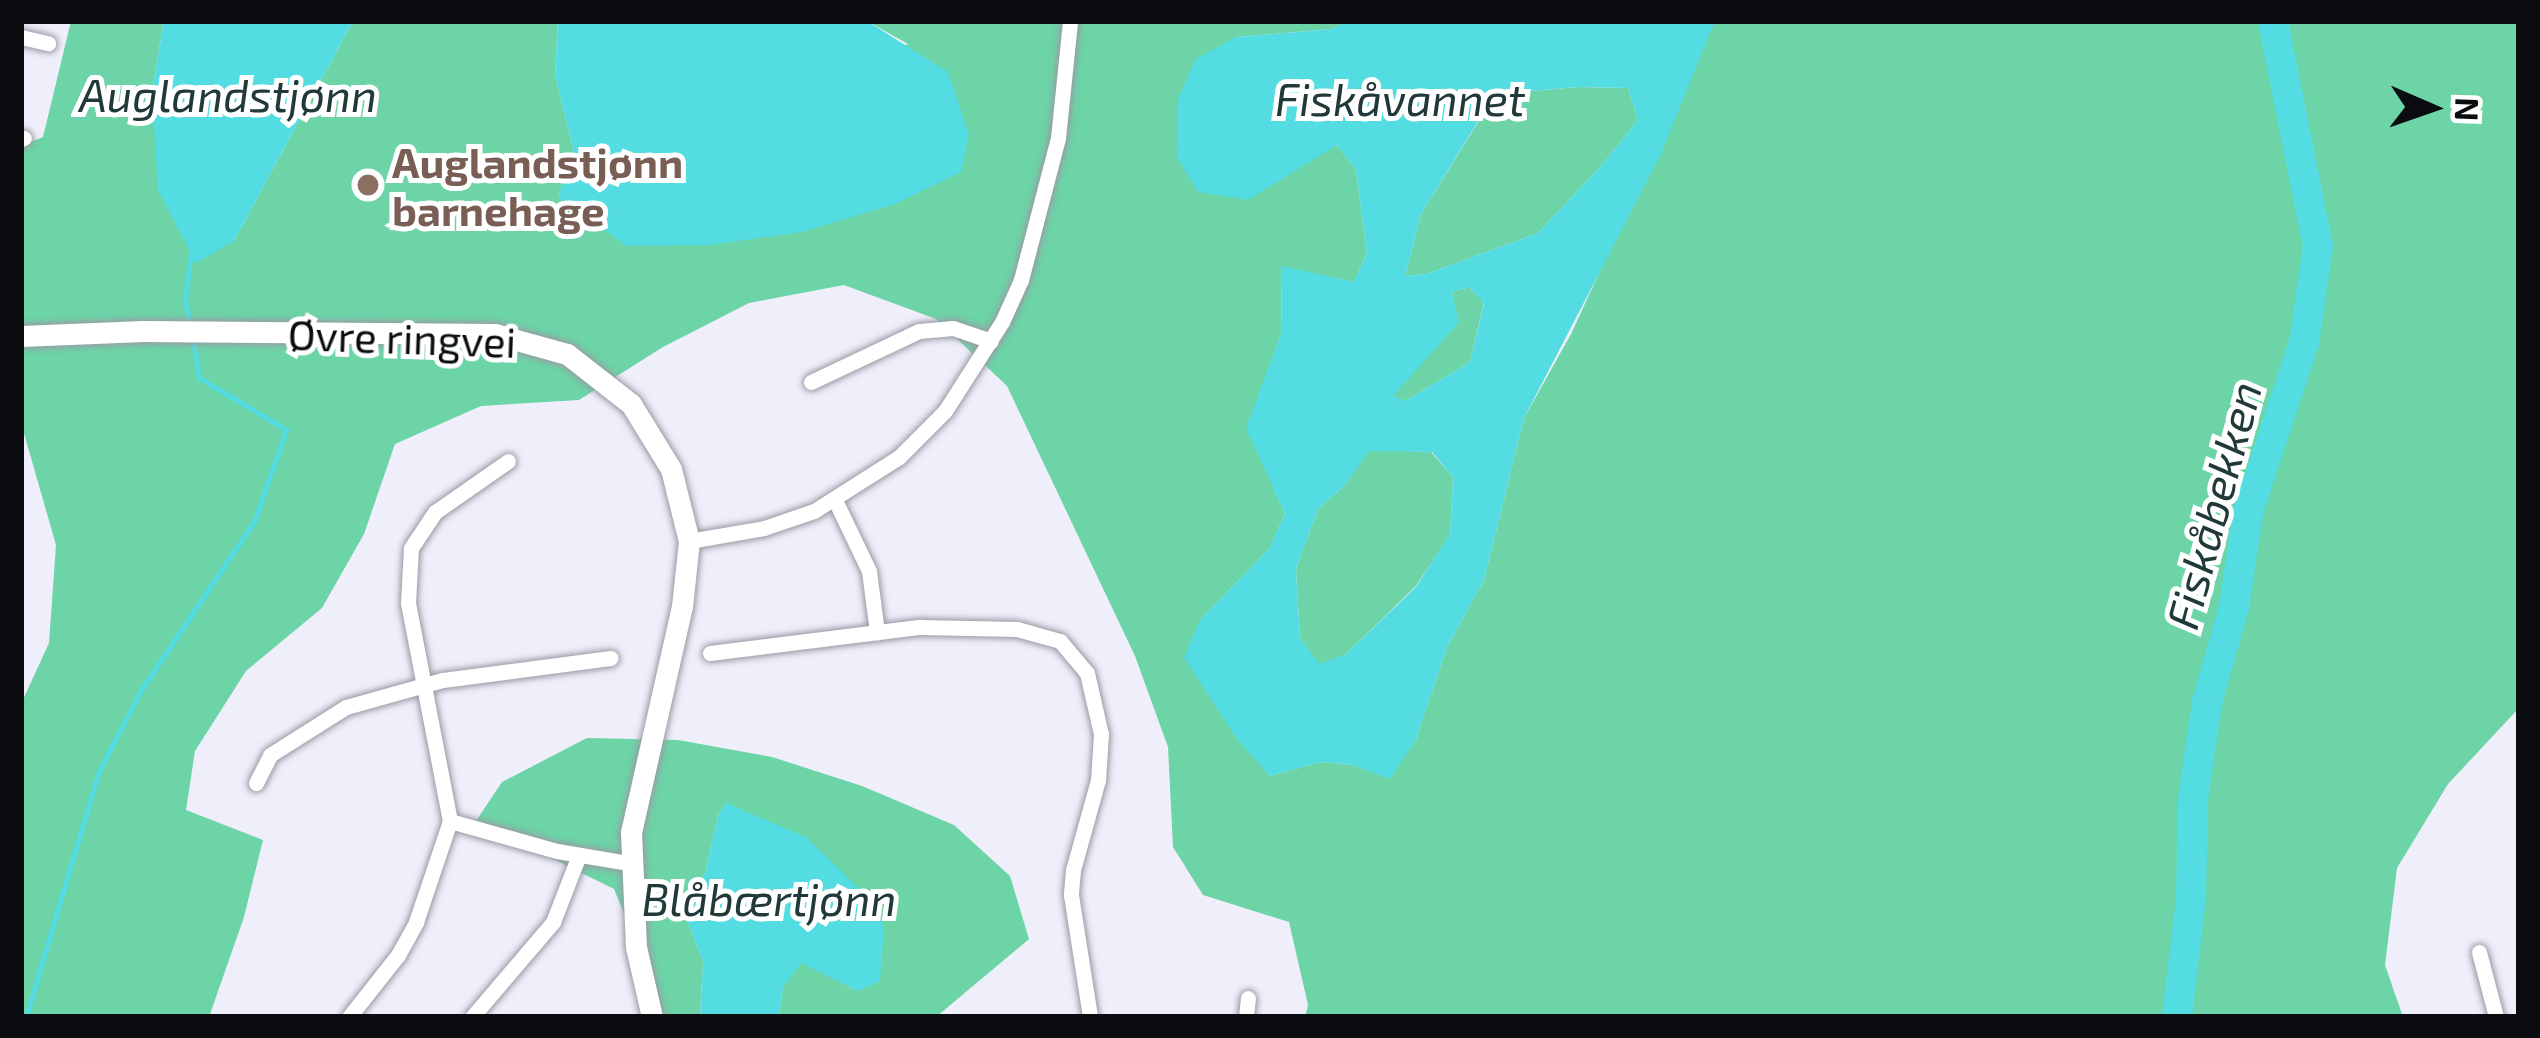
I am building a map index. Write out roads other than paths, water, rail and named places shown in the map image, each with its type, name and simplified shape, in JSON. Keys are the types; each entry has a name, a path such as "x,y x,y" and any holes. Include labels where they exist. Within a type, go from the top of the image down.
{"street":[{"path":"689,541 784,522 835,500 931,430 991,341 1021,280 1053,157 1070,21"},
{"path":"21,37 48,43"},
{"path":"811,382 919,331 953,328 991,341"},
{"name":"Øvre ringvei","path":"21,336 143,331 470,332 524,339 567,354 618,390 652,432 678,486 689,541 682,606 637,794 629,862 636,946 652,1017"},
{"path":"349,1017 398,955 416,922 450,821 408,603 411,548 435,512 508,461"},
{"path":"835,500 868,572 877,632"},
{"path":"710,653 969,625 1042,633 1060,641 1088,674 1099,712 1102,756 1071,895 1090,1017"},
{"path":"256,783 270,755 346,707 425,684 611,658"},
{"path":"450,821 578,855 629,862"},
{"path":"472,1017 553,922 578,855"},
{"path":"2479,952 2496,1017"},
{"path":"1246,1017 1248,998"}],"water":[{"name":"Auglandstjønn","path":"164,21 353,21 234,241 196,263 158,190 152,92"},
{"path":"558,21 867,21 948,72 969,135 961,172 895,204 802,232 709,245 627,246 558,197 574,152 555,75"},
{"name":"Fiskåvannet","path":"1348,21 1715,21 1660,156 1524,418 1484,580 1447,647 1416,739 1390,779 1353,765 1320,762 1270,776 1236,738 1184,657 1200,620 1269,549 1285,514 1246,428 1281,334 1282,266 1354,282 1367,253 1356,170 1337,145 1248,200 1198,192 1177,157 1178,99 1196,59 1236,37 1332,29","holes":["1628,88 1638,120 1602,165 1538,233 1427,274 1405,276 1421,214 1490,102 1482,95","1469,287 1484,303 1470,362 1405,401 1393,396 1459,322 1452,292","1369,451 1432,452 1453,477 1450,534 1416,587 1345,655 1320,664 1300,639 1296,569 1318,509 1345,485"]},
{"name":"Blåbærtjønn","path":"726,803 806,837 877,906 884,929 880,981 858,991 801,963 783,987 779,1017 700,1017 703,961 684,913 705,873 719,813"}],"waterway":[{"name":"Fiskåbekken","path":"2177,1017 2191,897 2193,799 2207,702 2234,607 2248,512 2304,343 2318,246 2273,21"},
{"path":"190,324 185,300 191,253"},
{"path":"26,1017 99,771 143,687 254,522 286,430 199,378 193,341"}],"place":[{"name":"Auglandstjønn barnehage","path":"368,185"}]}
